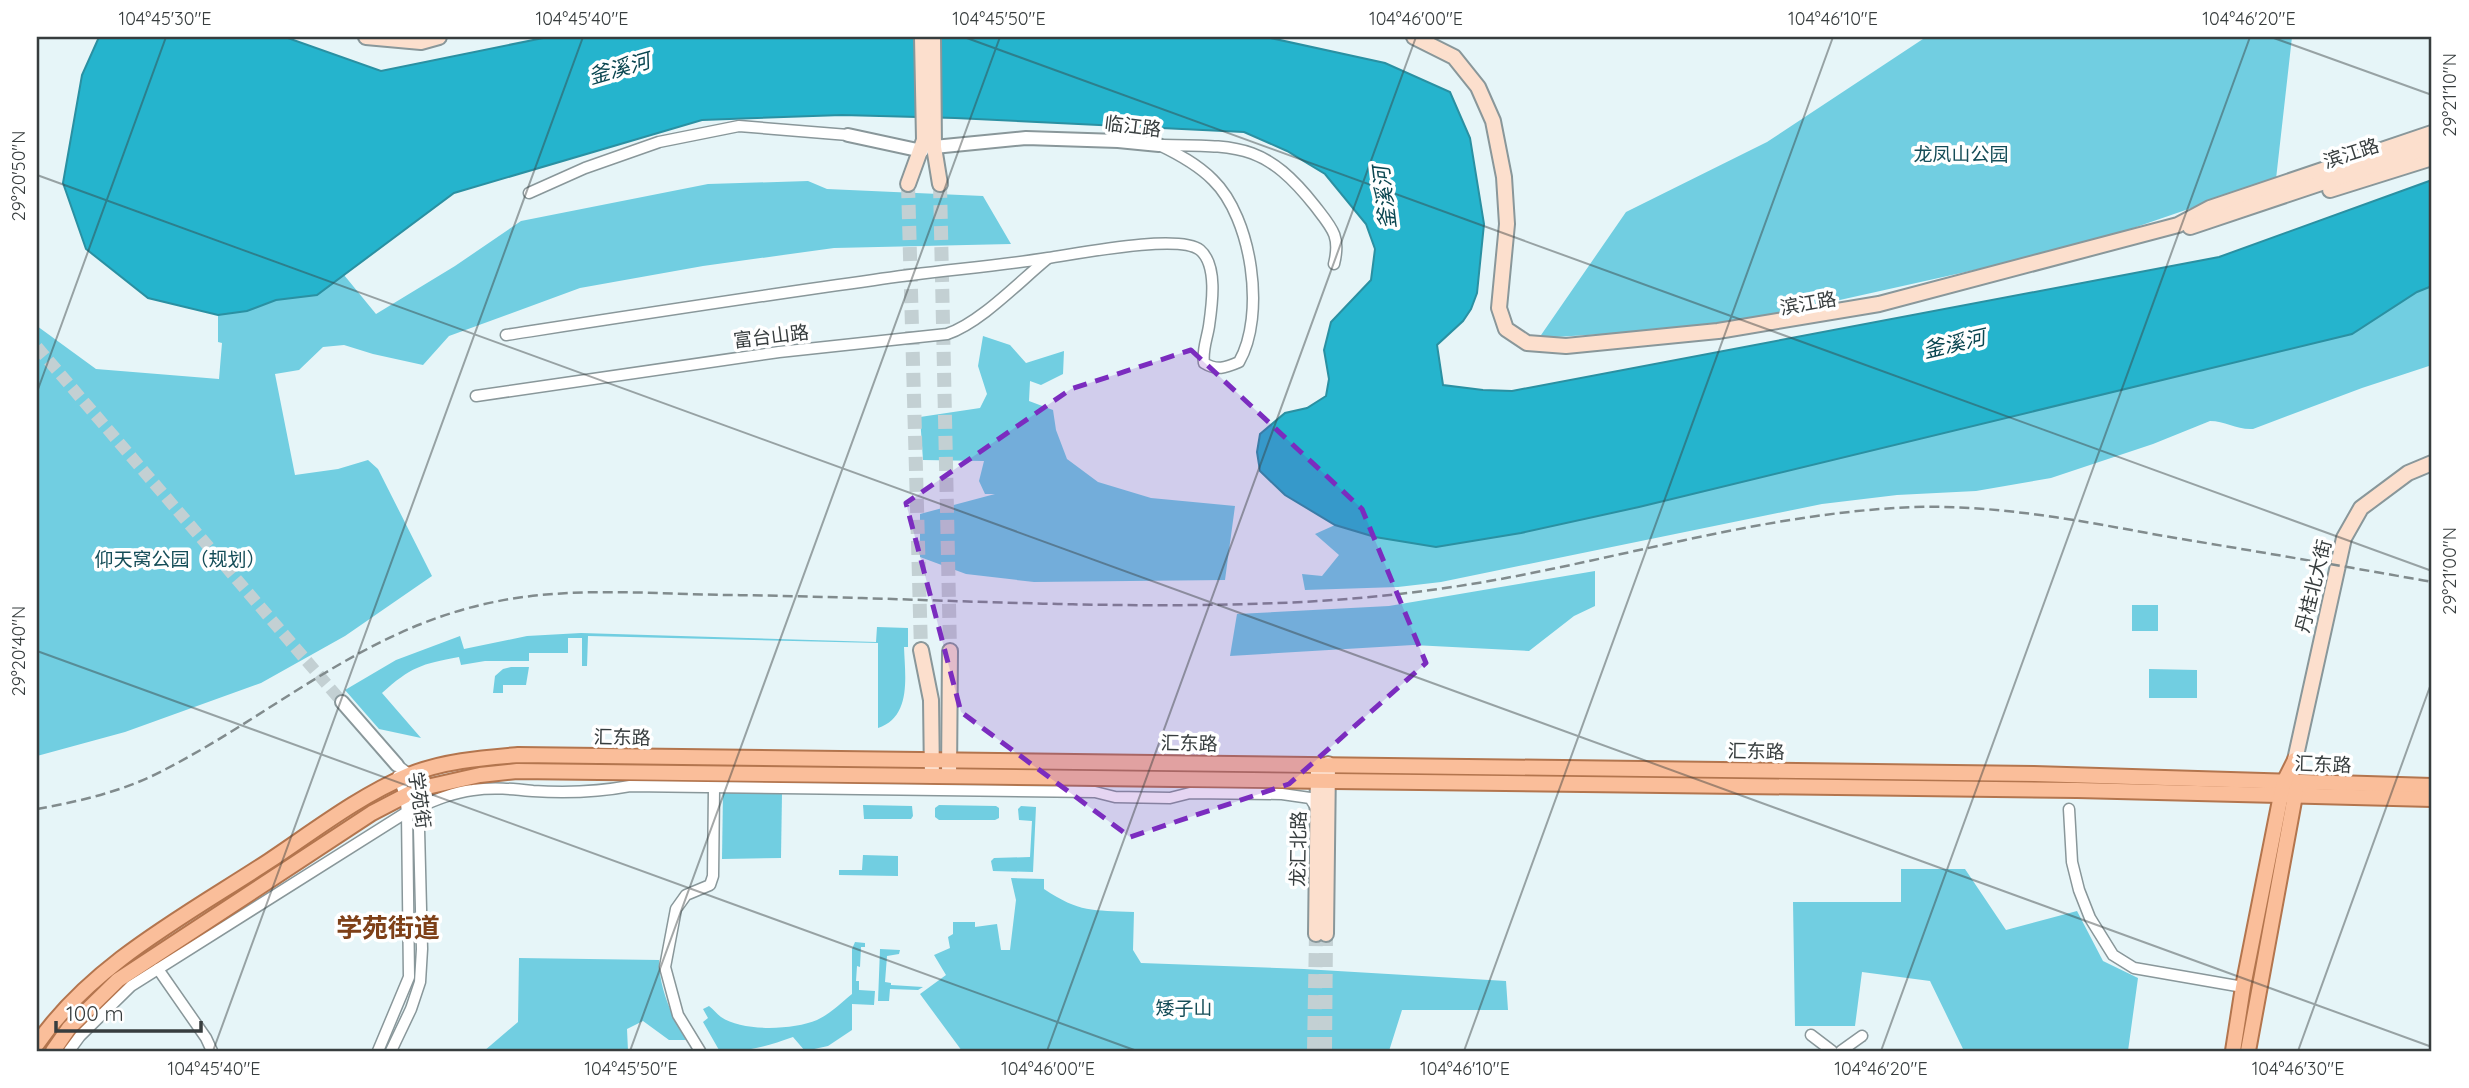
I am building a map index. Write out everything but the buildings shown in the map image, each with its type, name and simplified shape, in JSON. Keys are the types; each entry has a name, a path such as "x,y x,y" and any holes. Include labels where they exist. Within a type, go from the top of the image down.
{"main road":[{"path":"366,37 421,42 439,37"},
{"path":"922,37 928,145 940,184"},
{"path":"908,184 928,145 933,37"},
{"name":"滨江路","path":"1414,37 1432,41 1454,57 1478,87 1493,121 1504,177 1507,224 1499,307 1506,329 1527,343 1566,346 1718,331 1879,304 2178,225 2210,208 2414,146"},
{"name":"滨江路","path":"1432,41 1471,90 1486,125 1497,183 1499,224 1492,308 1501,334 1524,351 1564,354 1718,338 1882,310 2180,232 2414,146"},
{"path":"2414,146 2432,133"},
{"path":"2414,146 2432,146"},
{"path":"2180,232 2204,229 2432,158"},
{"name":"丹桂北大街","path":"2234,1051 2243,987 2344,538 2361,508 2408,473 2432,463"},
{"path":"932,776 931,700 921,654 932,664 938,665 950,654 949,776"},
{"name":"汇东路","path":"37,1044 51,1024 91,982 133,950 366,797 404,778 478,759 518,755 949,759 2034,774 2432,799"},
{"name":"龙汇北路","path":"1323,764 1323,780 1321,934 1317,809 1323,780"},
{"name":"汇东路","path":"53,1051 69,1028 118,980 372,813 411,792 480,775 517,771 2289,789 2432,786"},
{"name":"丹桂北大街","path":"2248,1051 2289,789"}],"street":[{"name":"临江路","path":"529,193 585,168 659,142 739,126 928,145 1026,138 1159,145 1179,155 1214,181 1237,219 1249,258 1253,288 1250,337 1245,350 1239,362 1226,368 1213,369 1204,363 1202,354 1212,293 1210,264 1199,249 1184,244 1130,246 1047,259"},
{"path":"1159,145 1231,147 1270,160 1299,187 1333,230 1338,250 1334,264"},
{"path":"506,335 876,279 1047,259"},
{"name":"富台山路","path":"475,396 779,352 947,334 975,319 1047,259"},
{"path":"342,702 397,765"},
{"name":"学苑街","path":"391,1051 421,982 422,949 419,807 397,765"},
{"path":"69,1051 80,1036 131,986 407,812 446,796 473,790 512,788 533,791 605,791 630,786 1095,792 1115,797 1170,798 1190,793 1282,794 1310,798 1317,809"},
{"path":"700,1051 678,1015 665,967 676,909 686,895 710,885 713,876 714,789"},
{"name":"学苑街","path":"378,1051 409,978 407,812 411,792"},
{"path":"2069,809 2072,862 2079,890 2090,918 2113,955 2134,968 2243,987"},
{"path":"158,969 206,1038 212,1051"},
{"path":"1811,1035 1832,1051"},
{"path":"1841,1051 1862,1035"}],"highlighted area":[{"path":"1191,350 1362,509 1426,663 1289,784 1130,837 961,712 906,503 1071,389"}],"green space":[{"name":"龙凤山公园","path":"1926,37 2292,37 2276,179 2078,247 1718,327 1539,338 1626,212 1767,142"},
{"name":"仰天窝公园（规划）","path":"808,181 827,189 983,196 1011,244 834,248 703,266 580,288 449,336 423,365 344,345 323,347 299,370 275,374 295,475 338,469 368,460 378,469 432,576 345,636 261,683 125,732 37,756 37,326 96,369 219,379 222,343 218,342 218,315 247,311 276,300 317,294 344,275 376,314 455,266 521,221 708,184"},
{"path":"2432,286 2432,365 2253,429 2210,421 2153,444 2051,478 1976,491 1897,495 1822,504 1441,582 1398,587 1305,590 1302,574 1322,576 1339,555 1315,534 1335,525 1375,537 1436,547 1521,533 1639,507 2352,334 2417,292"},
{"path":"983,336 1010,345 1026,363 1064,351 1063,374 1041,385 1030,381 1029,401 1053,410 1056,430 1067,459 1098,482 1151,498 1235,506 1225,580 1034,582 966,574 920,557 920,514 995,494 985,494 979,481 984,461 923,460 920,417 980,408 987,394 978,366"},
{"path":"1595,571 1595,606 1574,616 1529,651 1413,645 1230,656 1237,614 1389,606"},
{"path":"2132,605 2158,605 2158,631 2132,631"},
{"path":"877,627 908,628 908,647 904,647 905,682 901,705 897,715 889,723 878,728 878,643 588,636 587,666 582,666 582,638 568,638 568,653 529,653 529,661 485,661 461,665 459,657 446,659 409,672 382,693 421,738 379,729 345,690 396,660 460,636 464,649 527,636 581,633 876,642"},
{"path":"529,667 526,685 503,685 503,693 493,693 495,676 503,669"},
{"path":"2149,669 2197,670 2197,698 2149,698"},
{"path":"723,792 782,793 781,858 722,859"},
{"path":"863,805 912,806 913,816 911,819 864,819"},
{"path":"939,805 996,806 999,808 999,818 939,820 935,817 935,808"},
{"path":"1021,806 1036,807 1033,872 993,871 991,861 994,858 1030,857 1032,821 1019,820 1018,809"},
{"path":"863,855 898,856 898,876 839,875 839,870 862,870"},
{"path":"1901,869 1965,869 2006,930 2077,911 2103,961 2138,978 2128,1051 1964,1051 1930,981 1862,972 1855,1026 1795,1026 1793,902 1901,902"},
{"name":"矮子山","path":"1011,878 1044,879 1044,889 1056,897 1087,909 1134,912 1133,950 1141,963 1506,981 1508,1010 1402,1010 1389,1051 962,1051 920,994 946,975 934,955 950,948 948,937 953,934 953,922 975,922 975,927 997,924 1001,950 1010,950 1016,900"},
{"path":"855,942 865,943 865,947 861,947 860,967 857,966 856,981 859,981 859,990 875,991 874,1005 852,1004 852,1030 828,1046 805,1051 793,1037 748,1050 719,1050 703,1022 708,1018 703,1009 709,1006 730,1022 755,1027 795,1026 817,1020 852,994 852,949"},
{"path":"880,949 900,950 899,954 887,956 885,982 891,985 923,987 918,990 890,989 889,1001 878,1001"},
{"path":"519,958 659,960 667,1002 686,1040 669,1040 643,1021 627,1029 628,1051 484,1051 518,1022"}],"water":[{"name":"釜溪河","path":"99,37 285,37 381,71 548,37 1266,37 1385,63 1450,92 1470,138 1484,224 1477,293 1463,321 1437,345 1443,385 1483,390 1512,391 2219,257 2432,180 2432,286 2417,292 2352,334 1639,507 1521,533 1436,547 1375,537 1335,525 1285,495 1260,471 1257,452 1260,434 1285,413 1307,408 1326,396 1329,379 1324,350 1331,322 1371,280 1375,249 1366,224 1325,174 1287,151 1244,132 842,115 702,120 454,193 317,295 276,300 247,311 218,315 148,298 86,249 63,183 82,75"}],"tunnel":[{"path":"908,184 921,650"},
{"path":"940,184 950,651"},
{"path":"37,347 342,702"},
{"path":"1314,1051 1316,934"},
{"path":"1325,1051 1326,934"}],"railway":[{"path":"37,809 103,794 150,777 207,746 364,651 404,631 448,614 494,602 552,594 641,593 1118,605 1313,601 1410,593 1474,584 1797,519 1846,512 1929,507 1996,510 2064,519 2432,582"}],"district":[{"name":"学苑街道","path":"388,927"}]}
